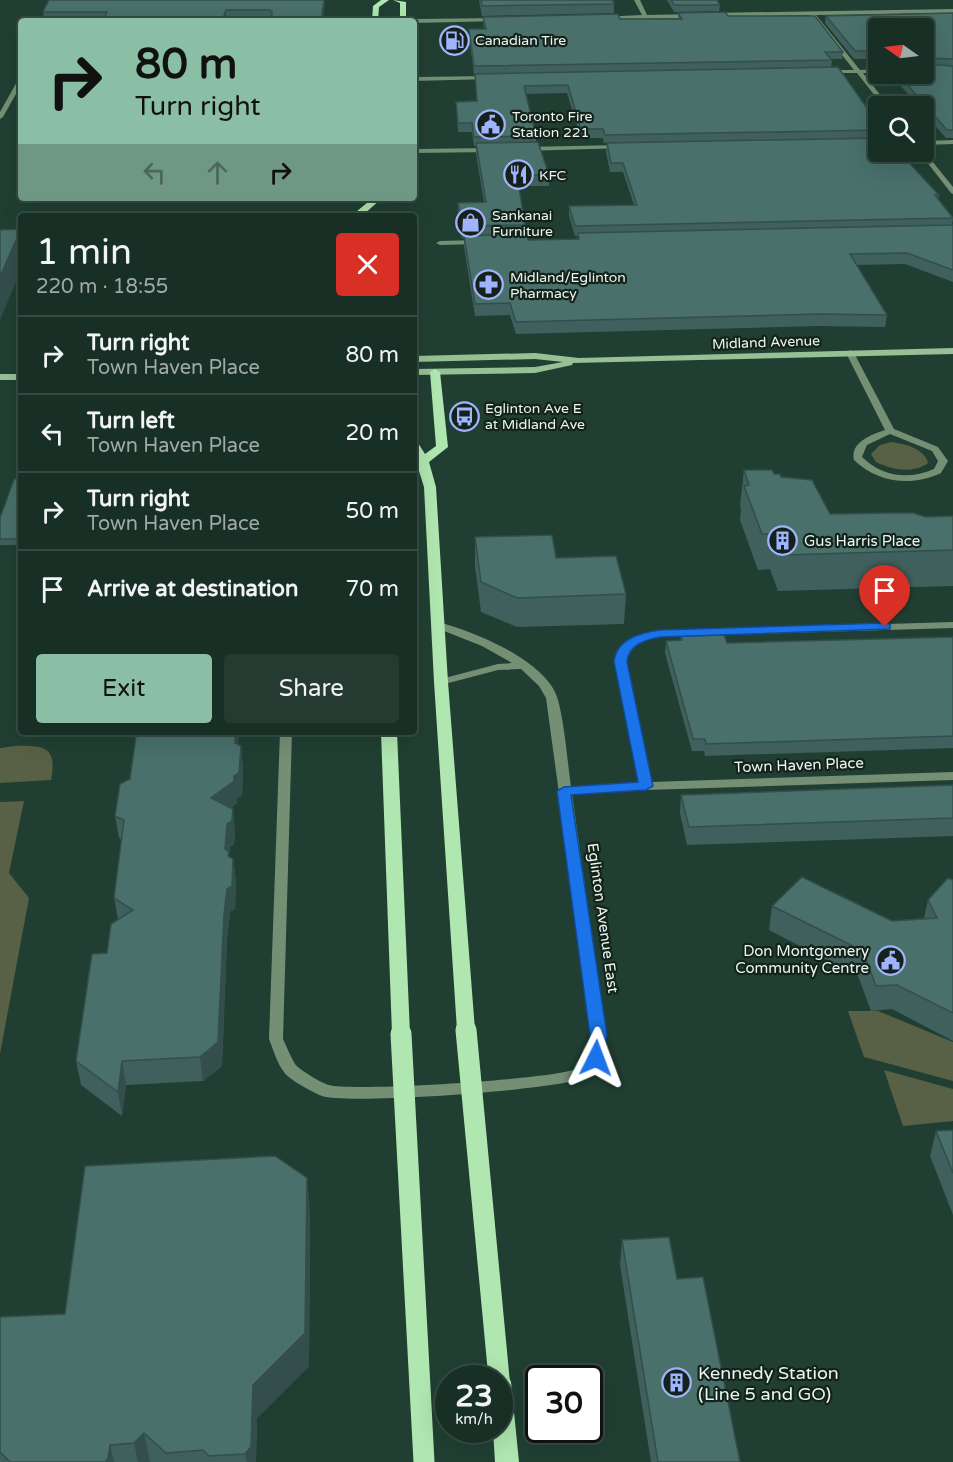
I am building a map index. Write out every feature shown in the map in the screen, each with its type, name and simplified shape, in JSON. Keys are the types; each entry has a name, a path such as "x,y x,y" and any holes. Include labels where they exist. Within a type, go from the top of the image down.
{"main road":[{"path":"375,18 376,6 386,0"},
{"path":"396,0 403,2 403,18"},
{"path":"360,213 374,201"},
{"name":"Midland Avenue","path":"417,359 535,356 579,361 953,351"},
{"name":"Midland Avenue","path":"417,372 535,370 579,361"},
{"path":"423,461 442,447 435,372"},
{"path":"0,377 18,377"},
{"path":"417,450 423,461 430,487 441,681 466,1030 498,1365"},
{"path":"389,735 401,1034 424,1462"},
{"path":"505,1443 507,1462"}],"street":[{"path":"637,0 645,16"},
{"path":"593,17 953,11"},
{"path":"812,14 877,96"},
{"path":"417,21 512,18"},
{"path":"815,72 868,72"},
{"path":"417,79 498,77"},
{"path":"0,117 18,85"},
{"path":"934,142 953,142"},
{"path":"516,149 636,147"},
{"path":"417,151 505,149"},
{"path":"930,162 953,192"},
{"path":"440,243 483,242"},
{"path":"850,353 890,431 935,449 943,461 940,466 932,474 916,478 889,477 869,470 857,458 857,451 862,444 890,431"},
{"path":"940,466 953,468"},
{"name":"Eglinton Avenue East","path":"286,735 276,1040 290,1070 326,1091 354,1093 540,1082 583,1074 596,1058 598,1035 552,698 547,686 537,675 520,666 493,646 438,625"},
{"path":"646,786 620,662 621,654 630,643 646,636 660,634 953,625"},
{"path":"441,681 498,667 520,666"},
{"name":"Town Haven Place","path":"564,791 646,786 953,776"}],"green space":[{"path":"891,442 918,450 928,463 916,469 902,470 876,462 871,454 880,445"},
{"path":"35,746 47,751 52,761 51,780 0,783 0,748"},
{"path":"24,801 9,873 29,898 0,1054 0,802"},
{"path":"848,1011 878,1011 953,1042 953,1081 864,1057"},
{"path":"884,1070 953,1089 953,1121 903,1126"}],"building":[{"path":"49,0 324,0 321,18 271,18 270,10 226,10 223,18 104,18 107,12 43,12"},
{"path":"481,0 613,0 614,4 482,6"},
{"path":"671,0 717,0 720,5 674,5"},
{"path":"725,12 728,16 815,16 843,52 825,52 832,60 474,66 469,29 486,29 483,17 618,14 620,19 682,19 678,13"},
{"path":"953,13 953,59 934,58 934,18 868,18 868,51 855,51 826,16"},
{"path":"934,65 953,66 953,130 947,130 934,115 934,96 917,96 907,84 934,84"},
{"path":"838,67 868,109 868,130 605,135 603,129 581,129 568,85 524,86 536,136 474,137 472,123 458,123 456,102 477,101 475,74"},
{"path":"868,138 868,162 908,162 939,195 935,195 953,218 575,226 569,206 637,205 623,163 611,163 607,143"},
{"path":"538,142 549,175 517,175 525,225 462,226 458,203 486,202 476,143"},
{"path":"953,225 953,270 907,253 850,254 887,315 820,314 516,322 510,303 475,304 464,236 527,234 528,240 579,239 578,233"},
{"path":"18,229 18,236 0,277 0,230"},
{"path":"744,470 772,470 774,474 780,474 781,477 812,480 830,514 913,513 926,517 953,516 953,550 783,555 774,534 762,534 744,486 749,485"},
{"path":"14,479 18,479 18,539 0,539 0,518"},
{"path":"552,535 556,558 616,556 626,594 517,598 481,582 475,537"},
{"path":"724,635 727,643 953,637 953,736 706,744 705,739 693,739 666,641 682,640 681,636"},
{"path":"235,735 235,743 241,746 239,773 234,776 234,781 211,798 233,809 232,821 227,824 225,849 229,851 228,856 233,859 232,886 227,889 224,915 218,1042 200,1057 122,1061 118,1092 76,1061 92,954 107,953 111,924 133,910 114,898 124,820 115,816 120,784 130,779 136,736"},
{"path":"953,785 953,818 689,827 681,795"},
{"path":"802,877 892,921 937,918 928,900 948,878 953,880 953,1013 897,985 876,986 863,951 772,906"},
{"path":"953,1130 953,1173 936,1131"},
{"path":"275,1156 307,1178 305,1333 253,1385 251,1447 245,1454 209,1456 203,1450 166,1453 144,1433 134,1443 110,1445 105,1462 10,1462 0,1452 0,1317 65,1314 85,1166"},
{"name":"Kennedy Station (Line 5 and GO)","path":"669,1237 677,1279 703,1277 740,1462 658,1462 622,1240"}],"place":[{"name":"Canadian Tire","path":"454,40"},
{"name":"Toronto Fire Station 221","path":"491,124"},
{"name":"KFC","path":"518,175"},
{"name":"Sankanai Furniture","path":"471,223"},
{"name":"Midland/Eglinton Pharmacy","path":"489,285"},
{"name":"Eglinton Ave E at Midland Ave","path":"464,416"},
{"name":"Gus Harris Place","path":"783,541"},
{"name":"Don Montgomery Community Centre","path":"890,960"},
{"name":"Kennedy Station (Line 5 and GO)","path":"677,1383"}],"route":[{"path":"596,1058 598,1035 564,791 646,786 620,662 621,654 630,643 646,636 660,634 885,627"}]}
